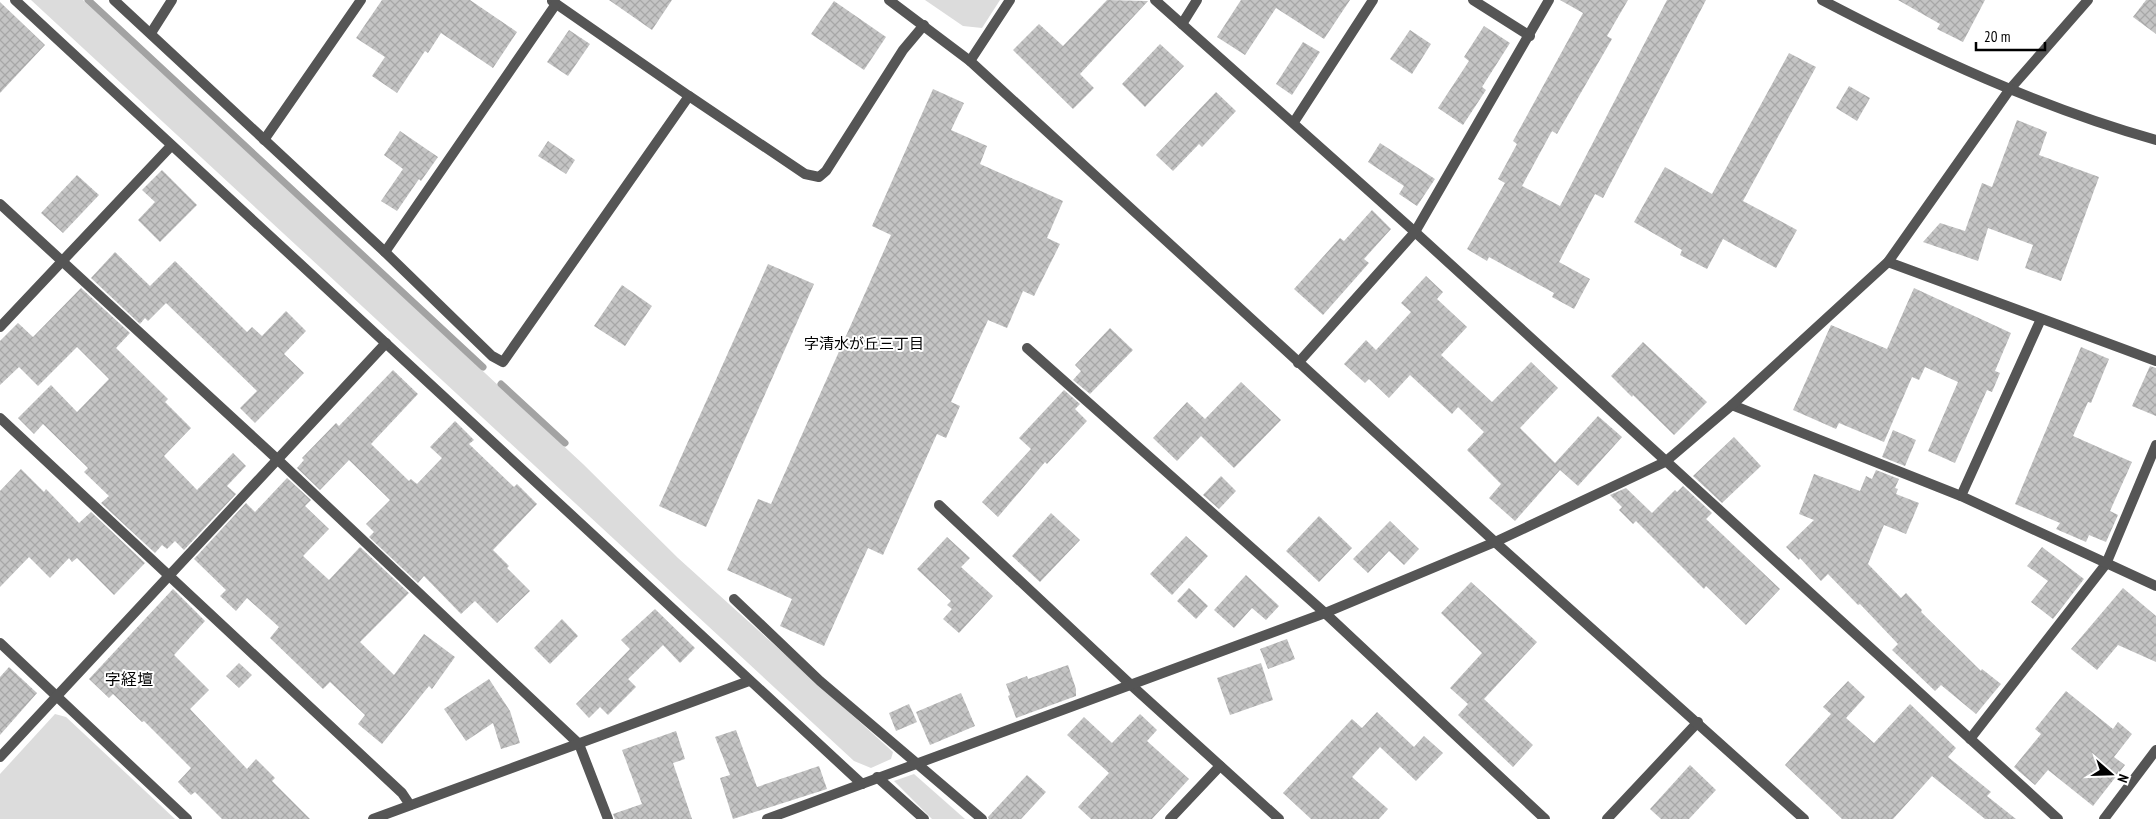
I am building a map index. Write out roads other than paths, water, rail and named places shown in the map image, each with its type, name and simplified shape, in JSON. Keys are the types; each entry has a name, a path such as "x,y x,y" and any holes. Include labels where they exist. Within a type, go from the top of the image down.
{"street":[{"path":"15,0 862,784"},
{"path":"114,0 385,252 492,356 503,362 688,96"},
{"path":"150,33 172,0"},
{"path":"264,140 361,0"},
{"path":"889,0 970,61 1298,363 1804,819"},
{"path":"970,61 1010,0"},
{"path":"1155,0 1294,122 2058,819"},
{"path":"1182,24 1197,0"},
{"path":"1294,122 1373,0"},
{"path":"1473,0 1530,36"},
{"path":"1298,363 1415,232 1550,0"},
{"path":"1822,0 1891,36 2010,89 2156,140"},
{"path":"767,819 1325,613 1495,542 1665,462 1732,405 1888,262 2010,89 2088,0"},
{"path":"385,252 554,2 688,96 805,174 819,178 826,171 903,50 924,25"},
{"path":"0,327 171,146"},
{"path":"0,204 277,459 579,744 608,819"},
{"path":"1888,262 2156,361"},
{"path":"1961,496 2041,319"},
{"path":"0,757 386,343"},
{"path":"1026,348 1325,613 1545,819"},
{"path":"1732,405 1961,496 2156,586"},
{"path":"0,418 402,793 410,805"},
{"path":"1970,739 2106,564 2156,445"},
{"path":"939,505 1131,685 1279,819"},
{"path":"734,599 820,681 982,819"},
{"path":"0,643 187,819"},
{"path":"373,819 749,681"},
{"path":"1607,819 1698,722"},
{"path":"2104,819 2156,749"},
{"path":"1170,819 1220,766"},
{"path":"878,777 924,819"}],"waterway":[{"path":"88,0 483,367"},
{"path":"501,384 565,443"}],"district":[{"name":"字清水が丘三丁目","path":"864,343"},
{"name":"字経壇","path":"129,679"}]}
